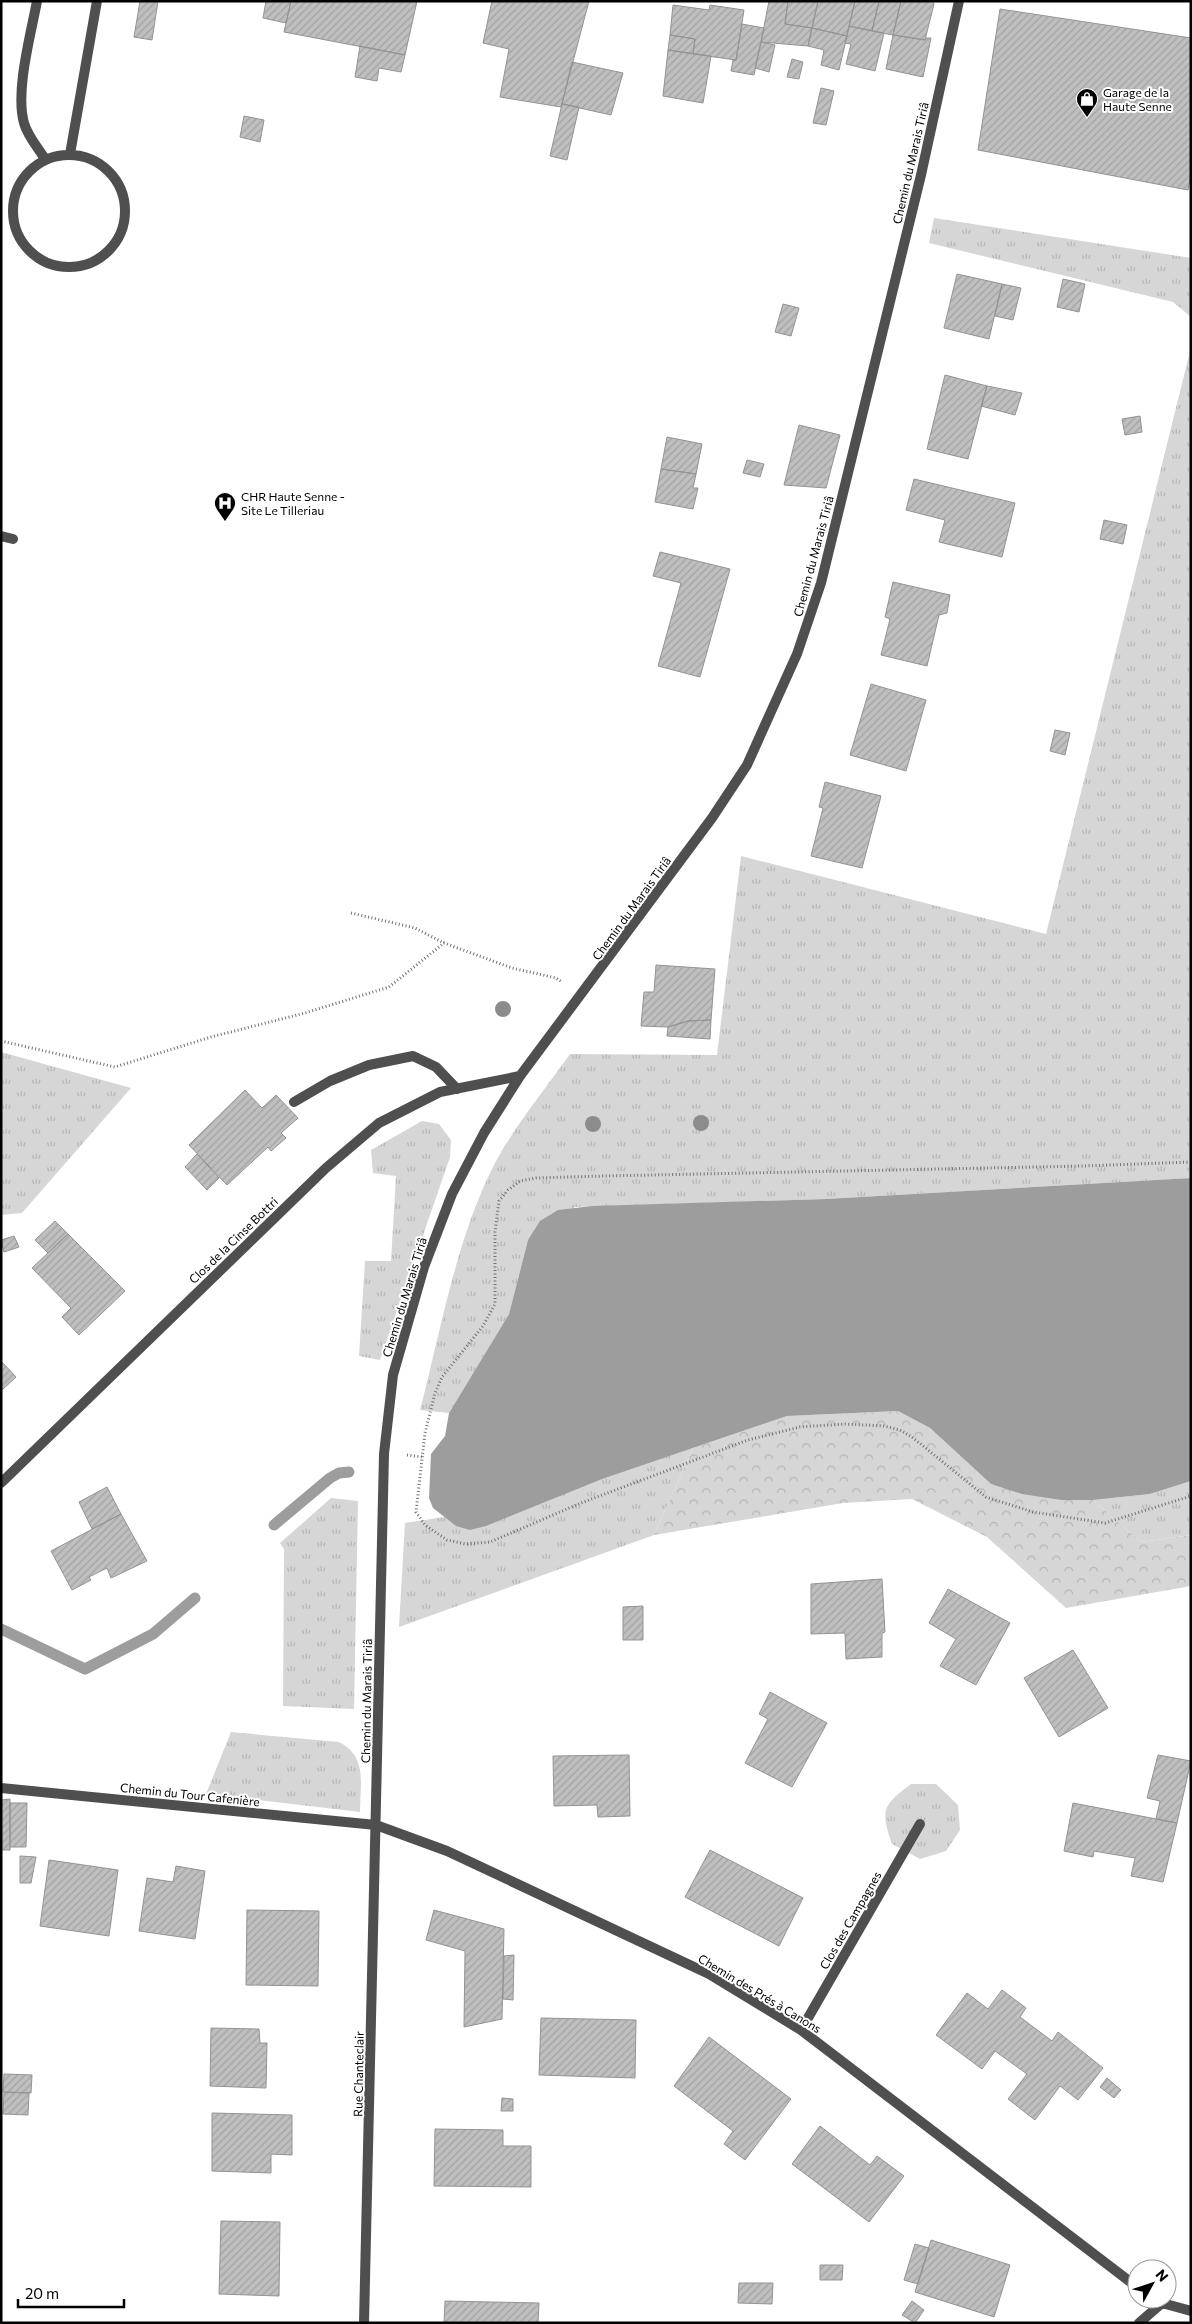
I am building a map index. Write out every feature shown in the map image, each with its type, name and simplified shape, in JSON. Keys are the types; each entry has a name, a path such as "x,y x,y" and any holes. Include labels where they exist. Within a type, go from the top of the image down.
{"street":[{"path":"37,1 25,69 21,110 24,125 45,159"},
{"path":"70,154 97,1"},
{"name":"Chemin du Marais Tiriâ","path":"376,1825 384,1454 393,1375 424,1267 452,1194 484,1133 520,1076 712,818 747,765 797,654 821,584 921,175 959,1"},
{"path":"70,154 85,156 98,162 109,171 119,185 125,202 125,219 120,235 110,250 97,260 80,266 63,267 46,263 31,253 20,240 13,223 12,206 16,188 26,174 45,159 70,154"},
{"path":"1,536 13,539"},
{"path":"294,1102 330,1081 369,1066 413,1056 436,1067 457,1089"},
{"name":"Clos de la Cinse Bottri","path":"1,1483 326,1168 379,1123 440,1092 520,1076"},
{"name":"Chemin du Tour Cafenière","path":"1,1788 376,1825"},
{"name":"Clos des Campagnes","path":"801,2030 920,1824"},
{"name":"Chemin des Prés à Canons","path":"376,1825 447,1852 709,1974 801,2030 1127,2279"},
{"name":"Rue Chanteclair","path":"364,2323 376,1825"},
{"path":"1177,2307 1191,2311"},
{"path":"1139,2323 1151,2309"}],"path":[{"path":"351,913 414,928 444,942 512,968 556,978 582,995"},
{"path":"1,1041 115,1067 211,1037 305,1014 389,987 444,942"},
{"path":"1191,1162 604,1176 536,1178 520,1181 508,1190 499,1201 495,1217 495,1304 483,1326 442,1377 436,1393 425,1433 416,1512 425,1525 446,1540 472,1544 490,1542 581,1503 748,1440 800,1427 845,1424 884,1426 900,1430 986,1497 1033,1512 1105,1522 1191,1496"}],"green space":[{"path":"934,218 1191,258 1191,317 1173,302 929,243"},
{"path":"1191,347 1191,1178 826,1199 575,1207 528,1240 509,1314 449,1413 420,1410 453,1275 463,1241 488,1176 504,1147 570,1054 717,1055 741,856 1046,934"},
{"path":"1,1052 131,1088 22,1213 1,1215"},
{"path":"422,1121 439,1124 451,1140 450,1157 380,1360 359,1356 365,1261 391,1261 396,1176 373,1173 371,1150"},
{"path":"898,1411 930,1428 991,1484 1061,1500 1093,1500 1141,1542 1191,1535 1191,1586 1066,1608 987,1537 912,1499 843,1503 654,1535 693,1448 787,1416"},
{"path":"693,1448 654,1535 399,1627 405,1523 444,1517 456,1525"},
{"path":"1191,1481 1191,1535 1141,1542 1093,1500 1150,1494"},
{"path":"331,1498 358,1501 354,1709 283,1706 284,1549 280,1543"},
{"path":"231,1732 339,1742 355,1755 358,1763 361,1782 360,1812 206,1794"},
{"path":"911,1784 936,1784 958,1805 960,1830 946,1851 920,1859 892,1844 886,1823 886,1809 895,1797"}],"shaded area":[{"path":"1191,1178 1191,1481 1150,1494 1093,1500 1061,1500 1022,1494 991,1484 930,1428 898,1411 787,1416 602,1479 486,1526 470,1530 456,1526 433,1508 429,1498 431,1454 445,1436 449,1413 509,1314 528,1240 540,1221 558,1210 592,1206 826,1199"}],"building":[{"path":"140,1 158,1 152,40 134,37"},
{"path":"266,1 291,1 286,23 263,18"},
{"path":"291,1 417,1 405,55 284,32"},
{"path":"492,1 589,1 561,107 500,97 509,49 483,43"},
{"path":"769,1 788,1 785,24 812,28 808,46 761,42"},
{"path":"788,1 818,1 812,28 785,24"},
{"path":"818,1 855,1 847,36 812,28"},
{"path":"855,1 879,1 872,31 849,26"},
{"path":"879,1 901,1 893,35 872,31"},
{"path":"901,1 932,1 934,4 925,40 893,35"},
{"path":"673,5 709,10 710,5 744,10 736,60 693,54 695,39 670,35"},
{"name":"Garage de la Haute Senne","path":"1000,9 1191,38 1191,175 1188,190 978,150"},
{"path":"742,24 764,28 754,75 731,71 733,60 736,60"},
{"path":"849,26 884,33 875,71 846,64 851,44 845,43"},
{"path":"812,28 847,36 839,70 821,65 824,50 808,46"},
{"path":"670,35 695,39 693,54 668,50"},
{"path":"893,35 925,40 926,38 931,38 923,77 886,69"},
{"path":"761,42 775,45 769,72 755,68"},
{"path":"360,46 405,55 401,72 379,68 377,81 355,77"},
{"path":"668,50 711,56 703,103 663,96"},
{"path":"792,59 803,62 799,79 787,77"},
{"path":"572,62 623,73 611,115 562,104"},
{"path":"821,88 834,91 826,125 813,123"},
{"path":"562,104 579,107 567,160 550,156"},
{"path":"244,116 264,120 260,142 240,137"},
{"path":"957,274 1002,284 989,339 944,328"},
{"path":"1063,279 1085,284 1079,312 1057,307"},
{"path":"1002,284 1021,288 1013,320 995,316"},
{"path":"783,304 799,308 791,336 775,332"},
{"path":"945,375 987,386 968,459 927,449"},
{"path":"987,386 1022,393 1015,415 981,406"},
{"path":"1140,416 1142,432 1125,435 1122,419"},
{"path":"799,425 840,435 826,488 784,485"},
{"path":"667,437 702,444 696,474 661,469"},
{"path":"747,460 764,464 760,477 743,473"},
{"path":"661,469 696,474 693,488 698,488 693,509 655,502"},
{"path":"914,479 1015,503 1002,557 939,542 945,520 906,510"},
{"path":"1104,520 1127,525 1123,544 1100,539"},
{"path":"660,552 730,569 700,677 658,666 681,583 653,576"},
{"path":"893,582 950,595 947,613 939,615 927,666 881,655 890,619 885,617"},
{"path":"871,684 926,700 906,771 850,755"},
{"path":"1055,730 1070,733 1065,755 1050,751"},
{"path":"825,782 881,796 862,868 811,856 823,808 819,807"},
{"path":"656,965 715,969 711,1020 688,1021 668,1027 641,1026 644,992 654,992"},
{"path":"711,1020 710,1039 667,1036 668,1027 688,1021"},
{"path":"245,1090 262,1108 276,1095 298,1118 281,1133 286,1138 271,1151 268,1147 227,1185 189,1145"},
{"path":"197,1154 219,1178 207,1190 185,1167"},
{"path":"55,1221 68,1234 48,1253 35,1240"},
{"path":"68,1234 125,1291 79,1335 62,1317 71,1308 32,1268"},
{"path":"14,1236 19,1247 4,1252 1,1240"},
{"path":"1,1361 16,1377 1,1391"},
{"path":"107,1487 121,1514 92,1529 79,1502"},
{"path":"121,1514 147,1561 111,1578 107,1568 89,1577 91,1580 72,1590 51,1551"},
{"path":"882,1579 885,1632 882,1633 882,1657 846,1659 845,1633 811,1634 811,1584"},
{"path":"948,1589 1010,1623 976,1685 940,1666 956,1639 929,1623"},
{"path":"643,1606 643,1640 623,1640 623,1607"},
{"path":"1073,1650 1108,1708 1059,1737 1024,1678"},
{"path":"770,1692 827,1723 792,1787 745,1763 768,1719 759,1714"},
{"path":"629,1755 630,1816 598,1817 597,1805 554,1806 553,1756"},
{"path":"1158,1755 1191,1761 1177,1823 1156,1819 1160,1801 1147,1798"},
{"path":"10,1799 10,1850 1,1850 1,1800"},
{"path":"10,1803 27,1803 26,1847 10,1847"},
{"path":"1073,1803 1177,1823 1163,1882 1131,1876 1135,1858 1094,1851 1093,1857 1064,1851"},
{"path":"710,1850 803,1898 779,1946 685,1897"},
{"path":"20,1856 36,1857 31,1883 20,1883"},
{"path":"49,1860 118,1870 109,1936 40,1926"},
{"path":"176,1866 205,1871 195,1939 139,1931 147,1878 173,1882"},
{"path":"247,1910 319,1911 318,1986 246,1985"},
{"path":"434,1910 504,1929 502,2019 464,2027 465,1951 426,1940"},
{"path":"514,1955 513,2000 503,1999 504,1956"},
{"path":"1002,1990 1026,2008 1020,2017 1052,2041 1058,2032 1103,2068 1078,2100 1060,2086 1035,2120 1008,2099 1027,2074 995,2051 982,2069 936,2035 967,1993 988,2009"},
{"path":"541,2018 636,2020 635,2078 539,2075"},
{"path":"211,2028 259,2029 260,2043 267,2043 266,2088 210,2086"},
{"path":"709,2037 791,2099 745,2160 724,2144 733,2131 674,2086"},
{"path":"4,2074 32,2075 31,2093 3,2092"},
{"path":"1107,2078 1121,2090 1114,2098 1100,2087"},
{"path":"4,2092 29,2093 28,2115 3,2114"},
{"path":"502,2098 513,2099 513,2111 501,2111"},
{"path":"212,2113 292,2115 292,2155 271,2154 271,2173 212,2171"},
{"path":"820,2126 870,2165 877,2156 904,2176 869,2222 792,2164"},
{"path":"435,2129 503,2130 503,2146 531,2146 531,2187 434,2186"},
{"path":"221,2221 280,2222 279,2296 219,2294"},
{"path":"931,2240 1010,2265 994,2317 915,2292"},
{"path":"915,2244 929,2248 918,2284 904,2280"},
{"path":"820,2265 843,2265 842,2280 820,2280"},
{"path":"739,2283 773,2283 772,2304 738,2303"},
{"path":"445,2301 539,2303 538,2323 444,2323"},
{"path":"912,2301 924,2310 915,2323 902,2315"}],"waterway":[{"path":"274,1525 330,1478 339,1473 349,1472"},
{"path":"1,1629 85,1669 153,1634 195,1598"}],"place":[{"name":"Garage de la Haute Senne","path":"1087,118"},
{"name":"CHR Haute Senne - Site Le Tilleriau","path":"225,522"}]}
